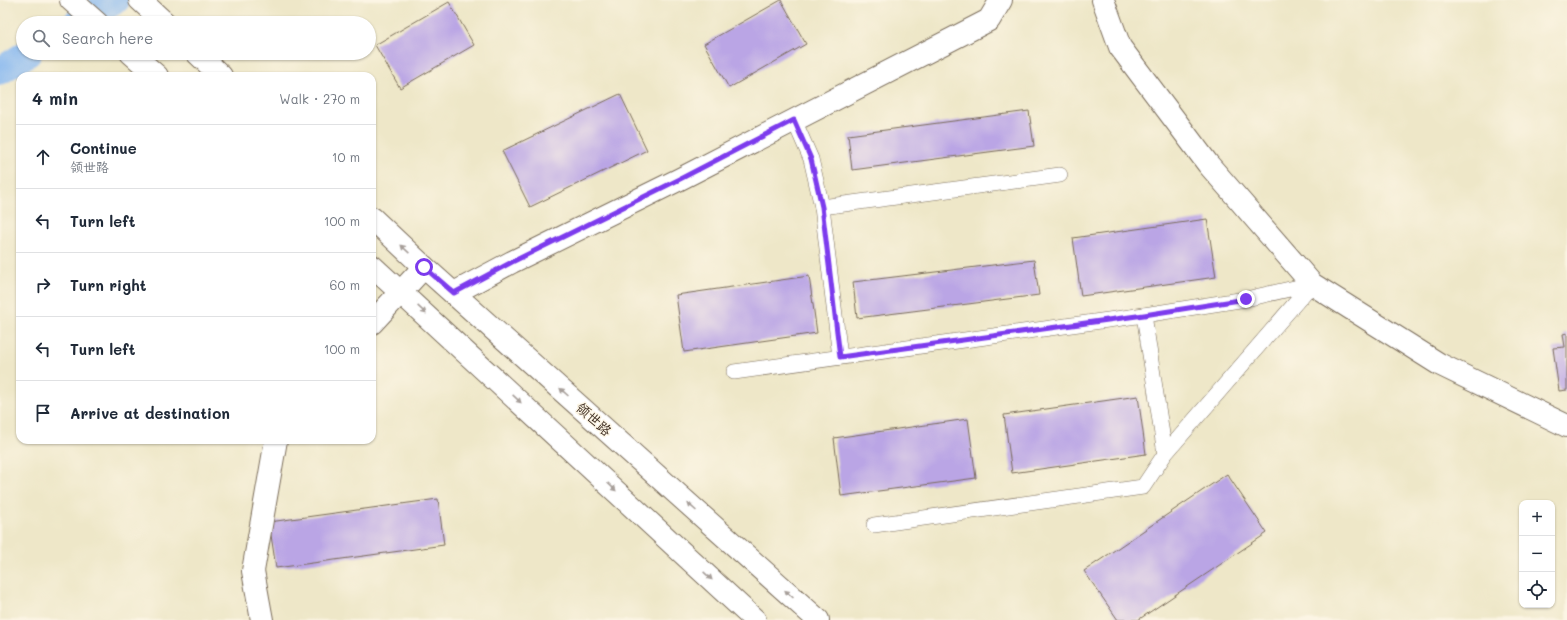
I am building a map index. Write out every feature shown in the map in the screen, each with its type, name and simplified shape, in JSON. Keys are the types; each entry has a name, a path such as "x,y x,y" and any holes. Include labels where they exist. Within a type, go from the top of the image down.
{"street":[{"path":"71,0 89,16"},
{"path":"140,0 157,16"},
{"path":"454,293 512,262 680,179 989,20 1001,0"},
{"path":"1103,0 1120,47 1208,164 1312,284 1439,364 1567,426"},
{"path":"139,60 152,72"},
{"path":"204,60 217,72"},
{"name":"领世路","path":"376,222 424,267 818,620"},
{"path":"376,319 424,267"},
{"path":"376,269 755,620"},
{"path":"262,620 253,571 275,444"}],"lane":[{"path":"794,120 811,159 822,207 840,357"},
{"path":"822,207 1060,175"},
{"path":"734,372 1144,315 1246,299 1312,284"},
{"path":"874,525 1143,487 1165,454 1312,284"},
{"path":"1144,315 1165,454"}],"building":[{"path":"781,0 806,44 729,88 704,44"},
{"path":"449,2 474,45 400,88 376,44"},
{"path":"620,94 647,150 530,207 502,151"},
{"path":"1029,111 1034,146 852,170 848,135"},
{"path":"1207,219 1216,277 1081,296 1073,238"},
{"path":"1034,260 1039,295 857,318 853,282"},
{"path":"809,276 817,333 684,352 676,295"},
{"path":"1567,333 1567,390 1559,391 1553,348 1565,347 1563,334"},
{"path":"1138,396 1146,454 1012,473 1004,415"},
{"path":"968,419 976,478 841,496 834,438"},
{"path":"1227,474 1267,533 1138,620 1118,620 1084,571"},
{"path":"438,499 444,545 276,568 269,522"}],"waterway":[{"path":"89,16 116,0"},
{"path":"0,71 17,60"}],"route":[{"path":"424,267 454,293 512,262 680,179 794,120 811,159 822,207 840,357 1144,315 1246,299"}]}
